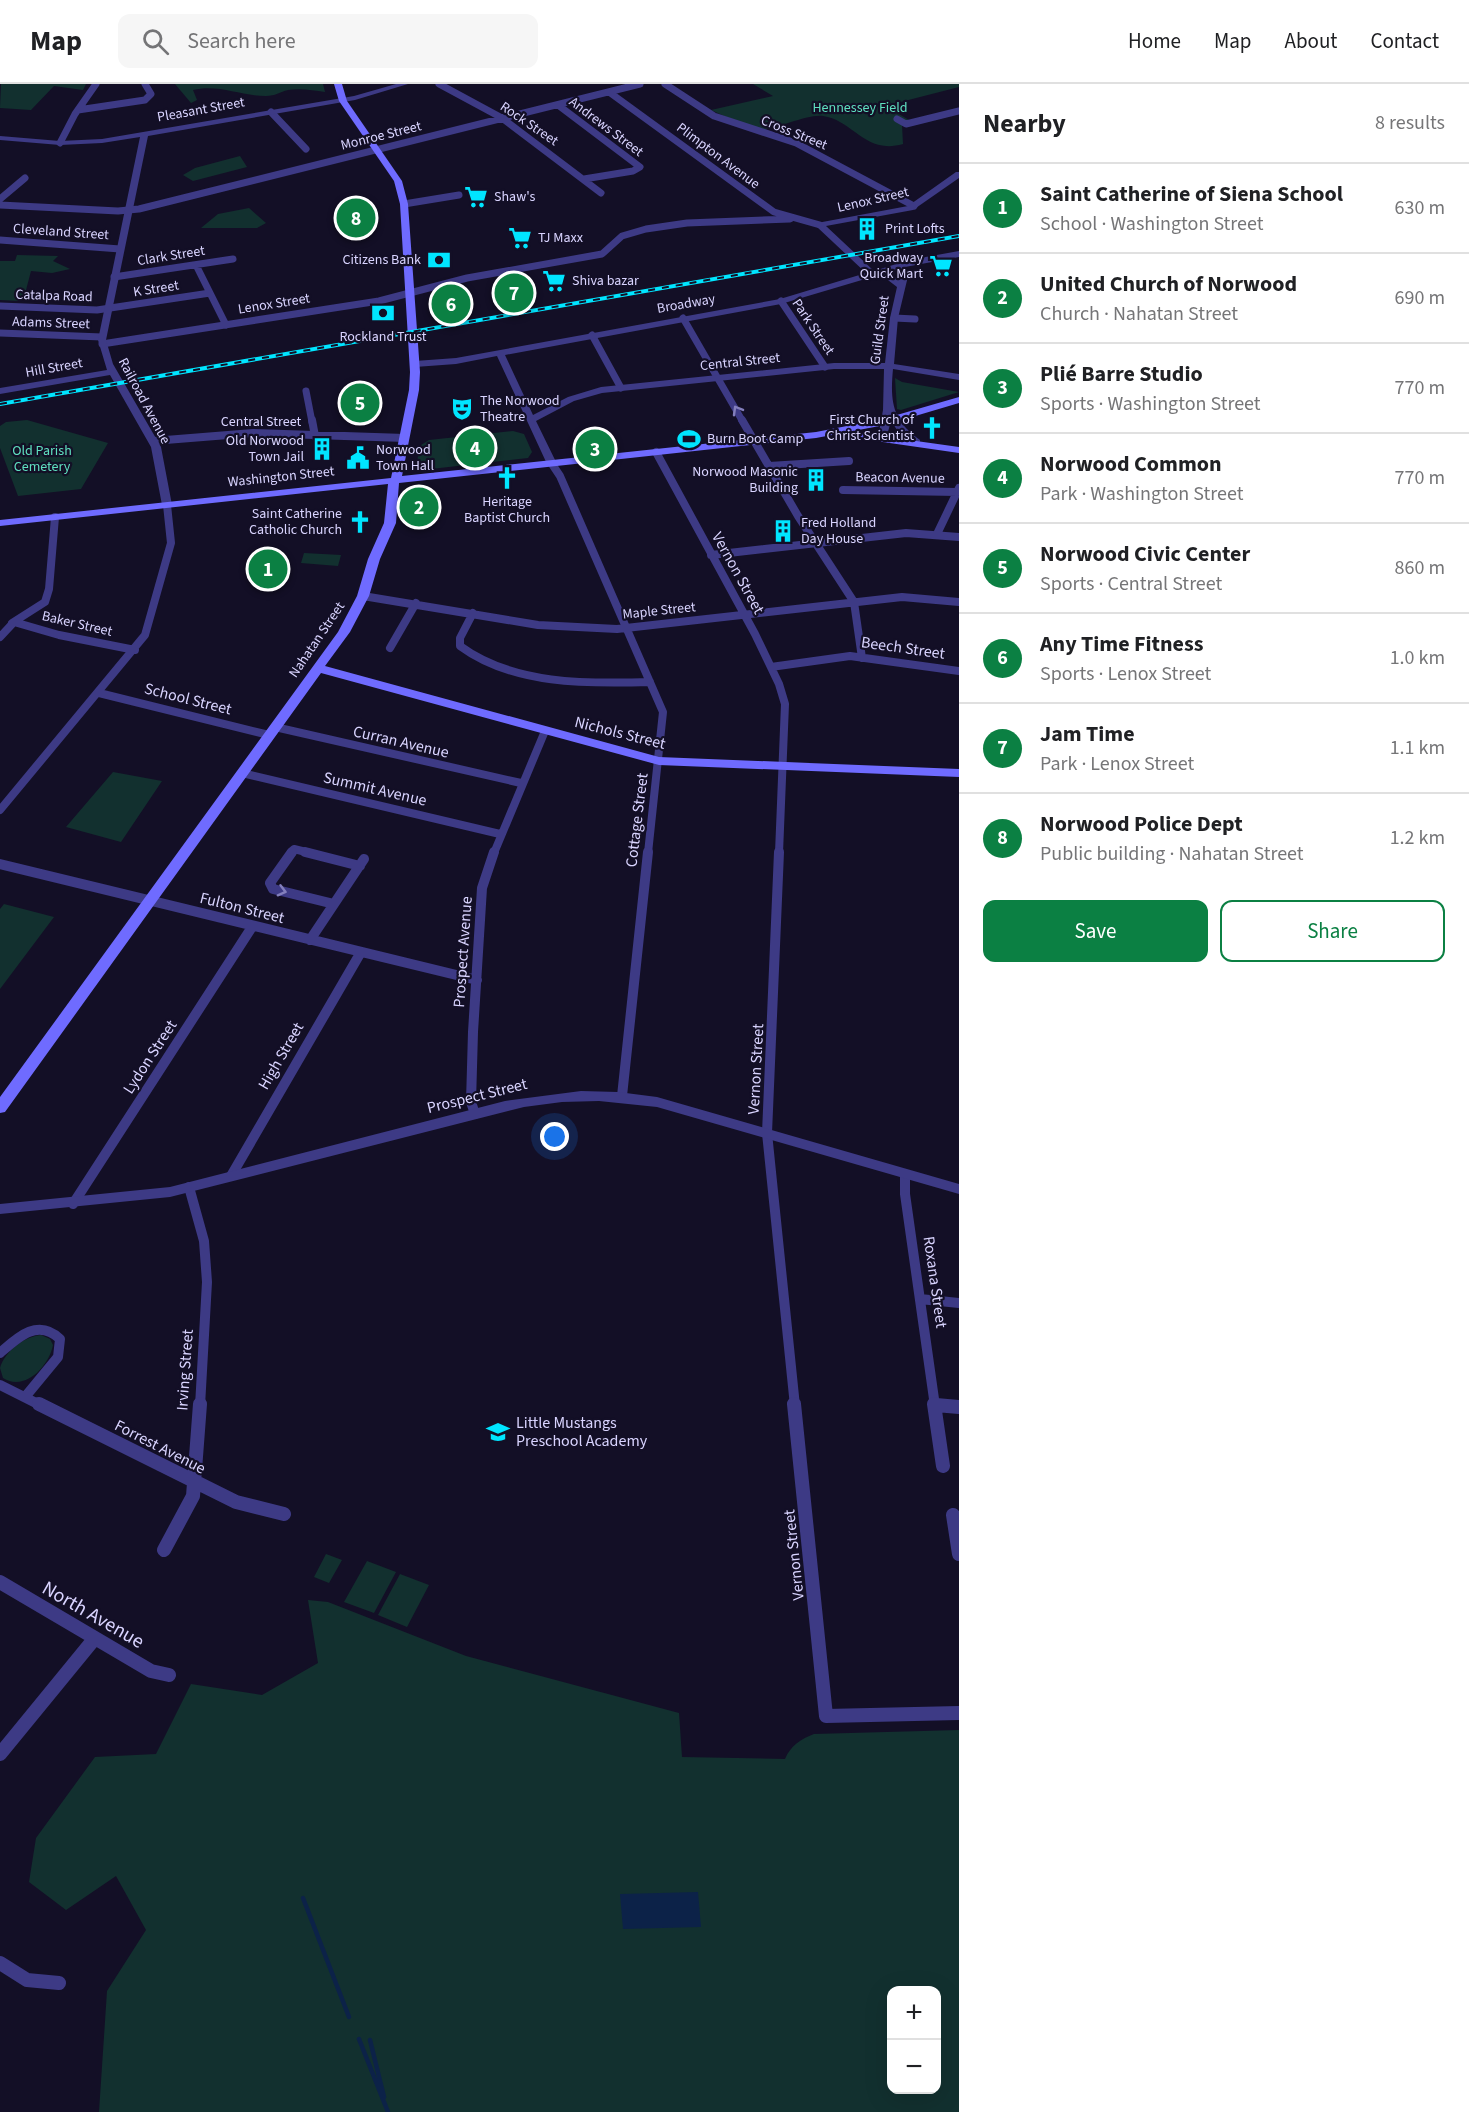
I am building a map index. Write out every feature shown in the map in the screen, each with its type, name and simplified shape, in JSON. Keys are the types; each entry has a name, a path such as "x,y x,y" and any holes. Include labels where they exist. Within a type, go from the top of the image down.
{"main road":[{"name":"Nahatan Street","path":"0,1108 152,901 344,632 363,596 374,559 390,523 394,480 402,454 414,390 415,364 404,204 398,180 343,100 338,84"},
{"name":"Washington Street","path":"0,523 816,435 893,422 959,400"},
{"name":"Washington Street","path":"816,435 883,437 893,422"},
{"path":"883,437 959,450"},
{"path":"402,454 405,462 413,469 423,475 436,476"},
{"name":"Nichols Street","path":"318,668 659,761 959,774"}],"street":[{"path":"60,143 78,110 96,84"},
{"path":"78,110 145,100 151,94 145,84"},
{"name":"Pleasant Street","path":"0,138 60,143 102,141 343,100 404,84"},
{"name":"Rock Street","path":"439,84 502,118 601,193"},
{"name":"Monroe Street","path":"0,205 129,211 640,84"},
{"name":"Cross Street","path":"665,84 714,116 796,143 914,206"},
{"name":"Plimpton Avenue","path":"609,92 780,216 820,225"},
{"name":"Andrews Street","path":"558,105 635,162 639,168 584,179"},
{"path":"897,119 906,124 959,111"},
{"path":"271,112 306,148"},
{"name":"Railroad Avenue","path":"0,810 135,650 145,635 167,562 171,543 153,441 113,372 102,340 106,309 144,134"},
{"name":"Lenox Street","path":"820,225 875,216 914,206 959,174"},
{"path":"0,199 25,178"},
{"path":"404,204 459,195"},
{"path":"753,223 780,216"},
{"path":"753,223 790,219"},
{"name":"Lenox Street","path":"102,340 226,325 380,301 448,282 602,254 610,249 620,236 635,231 675,225 753,223"},
{"name":"Guild Street","path":"820,225 872,274 886,274 900,285 894,318 890,366 888,410 893,422"},
{"name":"Cleveland Street","path":"0,240 120,249"},
{"name":"Broadway","path":"415,364 439,363 781,301 900,266 959,254"},
{"name":"Clark Street","path":"114,277 233,259"},
{"path":"196,265 226,325"},
{"path":"900,266 905,272 900,285"},
{"name":"Lenox Street","path":"409,280 448,282"},
{"name":"K Street","path":"106,309 210,293"},
{"name":"Park Street","path":"781,301 825,367"},
{"name":"Catalpa Road","path":"0,306 106,309"},
{"path":"683,318 769,466 854,602 862,658"},
{"path":"894,318 915,319"},
{"name":"Adams Street","path":"0,333 102,340"},
{"path":"592,335 621,388"},
{"path":"499,352 552,464"},
{"name":"Central Street","path":"530,420 571,399 621,388 719,377 825,367 890,366 959,377"},
{"name":"Hill Street","path":"0,391 113,372"},
{"path":"306,391 315,436"},
{"path":"893,422 917,442"},
{"name":"Central Street","path":"153,441 253,433 405,438"},
{"name":"Vernon Street","path":"656,452 771,667 786,704 767,1134 826,1716 959,1713"},
{"path":"769,466 849,461"},
{"name":"Cottage Street","path":"552,464 560,476 663,712 622,1096"},
{"name":"Beacon Avenue","path":"843,490 958,490"},
{"path":"937,534 958,490"},
{"path":"0,629 45,602 49,589 55,517"},
{"path":"711,555 906,533 959,537"},
{"name":"Maple Street","path":"363,596 538,625 627,629 914,596 959,602"},
{"path":"390,648 416,603"},
{"path":"473,614 460,638 460,646 478,660 535,676 621,683 650,682"},
{"path":"0,637 14,622"},
{"name":"Baker Street","path":"14,622 59,635 135,650"},
{"name":"Beech Street","path":"771,667 850,656 959,671"},
{"name":"School Street","path":"99,693 272,731"},
{"name":"Curran Avenue","path":"272,731 522,783"},
{"name":"Prospect Avenue","path":"475,1114 471,1102 482,888 500,834 545,731"},
{"name":"Summit Avenue","path":"242,773 500,834"},
{"path":"310,940 334,904 362,862 297,849 291,853 270,883 271,887 334,904"},
{"name":"Fulton Street","path":"0,864 477,980"},
{"name":"Lydon Street","path":"74,1204 252,927"},
{"name":"High Street","path":"231,1176 361,952"},
{"name":"Prospect Street","path":"0,1209 74,1204 189,1187 475,1114 545,1098 583,1094 622,1096 657,1102 959,1189"},
{"name":"Roxana Street","path":"905,1175 904,1194 943,1466"},
{"name":"Irving Street","path":"164,1550 189,1505 194,1483 207,1282 204,1241 189,1187"},
{"path":"920,1299 959,1303"},
{"path":"0,1353 20,1335 36,1328 55,1333 60,1339 58,1358 25,1397"},
{"name":"Forrest Avenue","path":"0,1385 194,1483 236,1502 270,1513 284,1514"},
{"path":"936,1405 959,1407"},
{"path":"956,1522 959,1554"},
{"name":"North Avenue","path":"0,1582 151,1671 169,1675"},
{"path":"0,1754 95,1638"},
{"path":"0,1963 27,1980 59,1983"}],"green space":[{"path":"1,84 86,84 83,90 54,86 31,110 0,108"},
{"path":"175,84 323,84 325,92 293,89 266,96 212,88 193,90 197,100 191,103"},
{"name":"Hennessey Field","path":"753,84 959,84 959,87 885,106 909,120 899,123 902,125 903,144 890,146 869,141 843,124 823,116 809,117 764,129 744,124 711,110 773,96"},
{"path":"240,156 247,167 193,181 183,175 195,168"},
{"path":"249,208 266,223 257,228 201,228 218,214"},
{"path":"17,255 58,256 53,261 70,269 52,273 31,271 25,294 20,301 0,300 0,261 15,261"},
{"path":"895,378 902,382 959,392 901,410 897,409"},
{"name":"Old Parish Cemetery","path":"27,420 108,443 81,489 18,496 0,448 0,426 6,422"},
{"path":"513,431 524,434 532,452 528,458 431,469 421,467 417,461 421,445 429,440"},
{"path":"304,553 341,555 338,566 301,563"},
{"path":"259,562 282,563 276,583 252,582"},
{"path":"113,772 162,781 121,842 66,827"},
{"path":"4,904 54,917 0,989 0,909"},
{"path":"41,1335 50,1339 53,1345 47,1361 35,1375 20,1382 3,1378 0,1368 6,1356 16,1346"},
{"path":"326,1554 342,1560 329,1583 314,1577"},
{"path":"367,1561 396,1572 374,1613 344,1602"},
{"path":"400,1574 429,1585 407,1627 378,1615"},
{"path":"308,1600 328,1602 466,1656 679,1713 682,1757 785,1759 797,1743 814,1734 959,1730 959,2112 99,2112 107,1991 146,1930 116,1876 66,1910 29,1882 36,1838 95,1757 156,1754 191,1684 262,1695 318,1663"}],"water":[{"path":"698,1892 701,1927 623,1929 620,1894"}],"waterway":[{"path":"303,1898 349,2017"},
{"path":"359,2039 388,2112"},
{"path":"370,2040 384,2097"}],"railway":[{"path":"0,404 959,236"}],"place":[{"name":"Shaw's","path":"476,197"},
{"name":"Norwood Police Dept","path":"356,218"},
{"name":"Print Lofts","path":"867,229"},
{"name":"TJ Maxx","path":"520,238"},
{"name":"Citizens Bank","path":"439,260"},
{"name":"Broadway Quick Mart","path":"941,266"},
{"name":"Shiva bazar","path":"554,281"},
{"name":"Jam Time","path":"514,293"},
{"name":"Any Time Fitness","path":"451,304"},
{"name":"Rockland Trust","path":"383,313"},
{"name":"Norwood Civic Center","path":"360,403"},
{"name":"The Norwood Theatre","path":"462,409"},
{"name":"First Church of Christ Scientist","path":"932,428"},
{"name":"Burn Boot Camp","path":"689,439"},
{"name":"Norwood Common","path":"475,448"},
{"name":"Old Norwood Town Jail","path":"322,449"},
{"name":"Plié Barre Studio","path":"595,449"},
{"name":"Norwood Town Hall","path":"358,458"},
{"name":"Heritage Baptist Church","path":"507,478"},
{"name":"Norwood Masonic Building","path":"816,480"},
{"name":"United Church of Norwood","path":"419,507"},
{"name":"Saint Catherine Catholic Church","path":"360,522"},
{"name":"Fred Holland Day House","path":"783,531"},
{"name":"Saint Catherine of Siena School","path":"268,569"},
{"name":"Little Mustangs Preschool Academy","path":"498,1432"}]}
